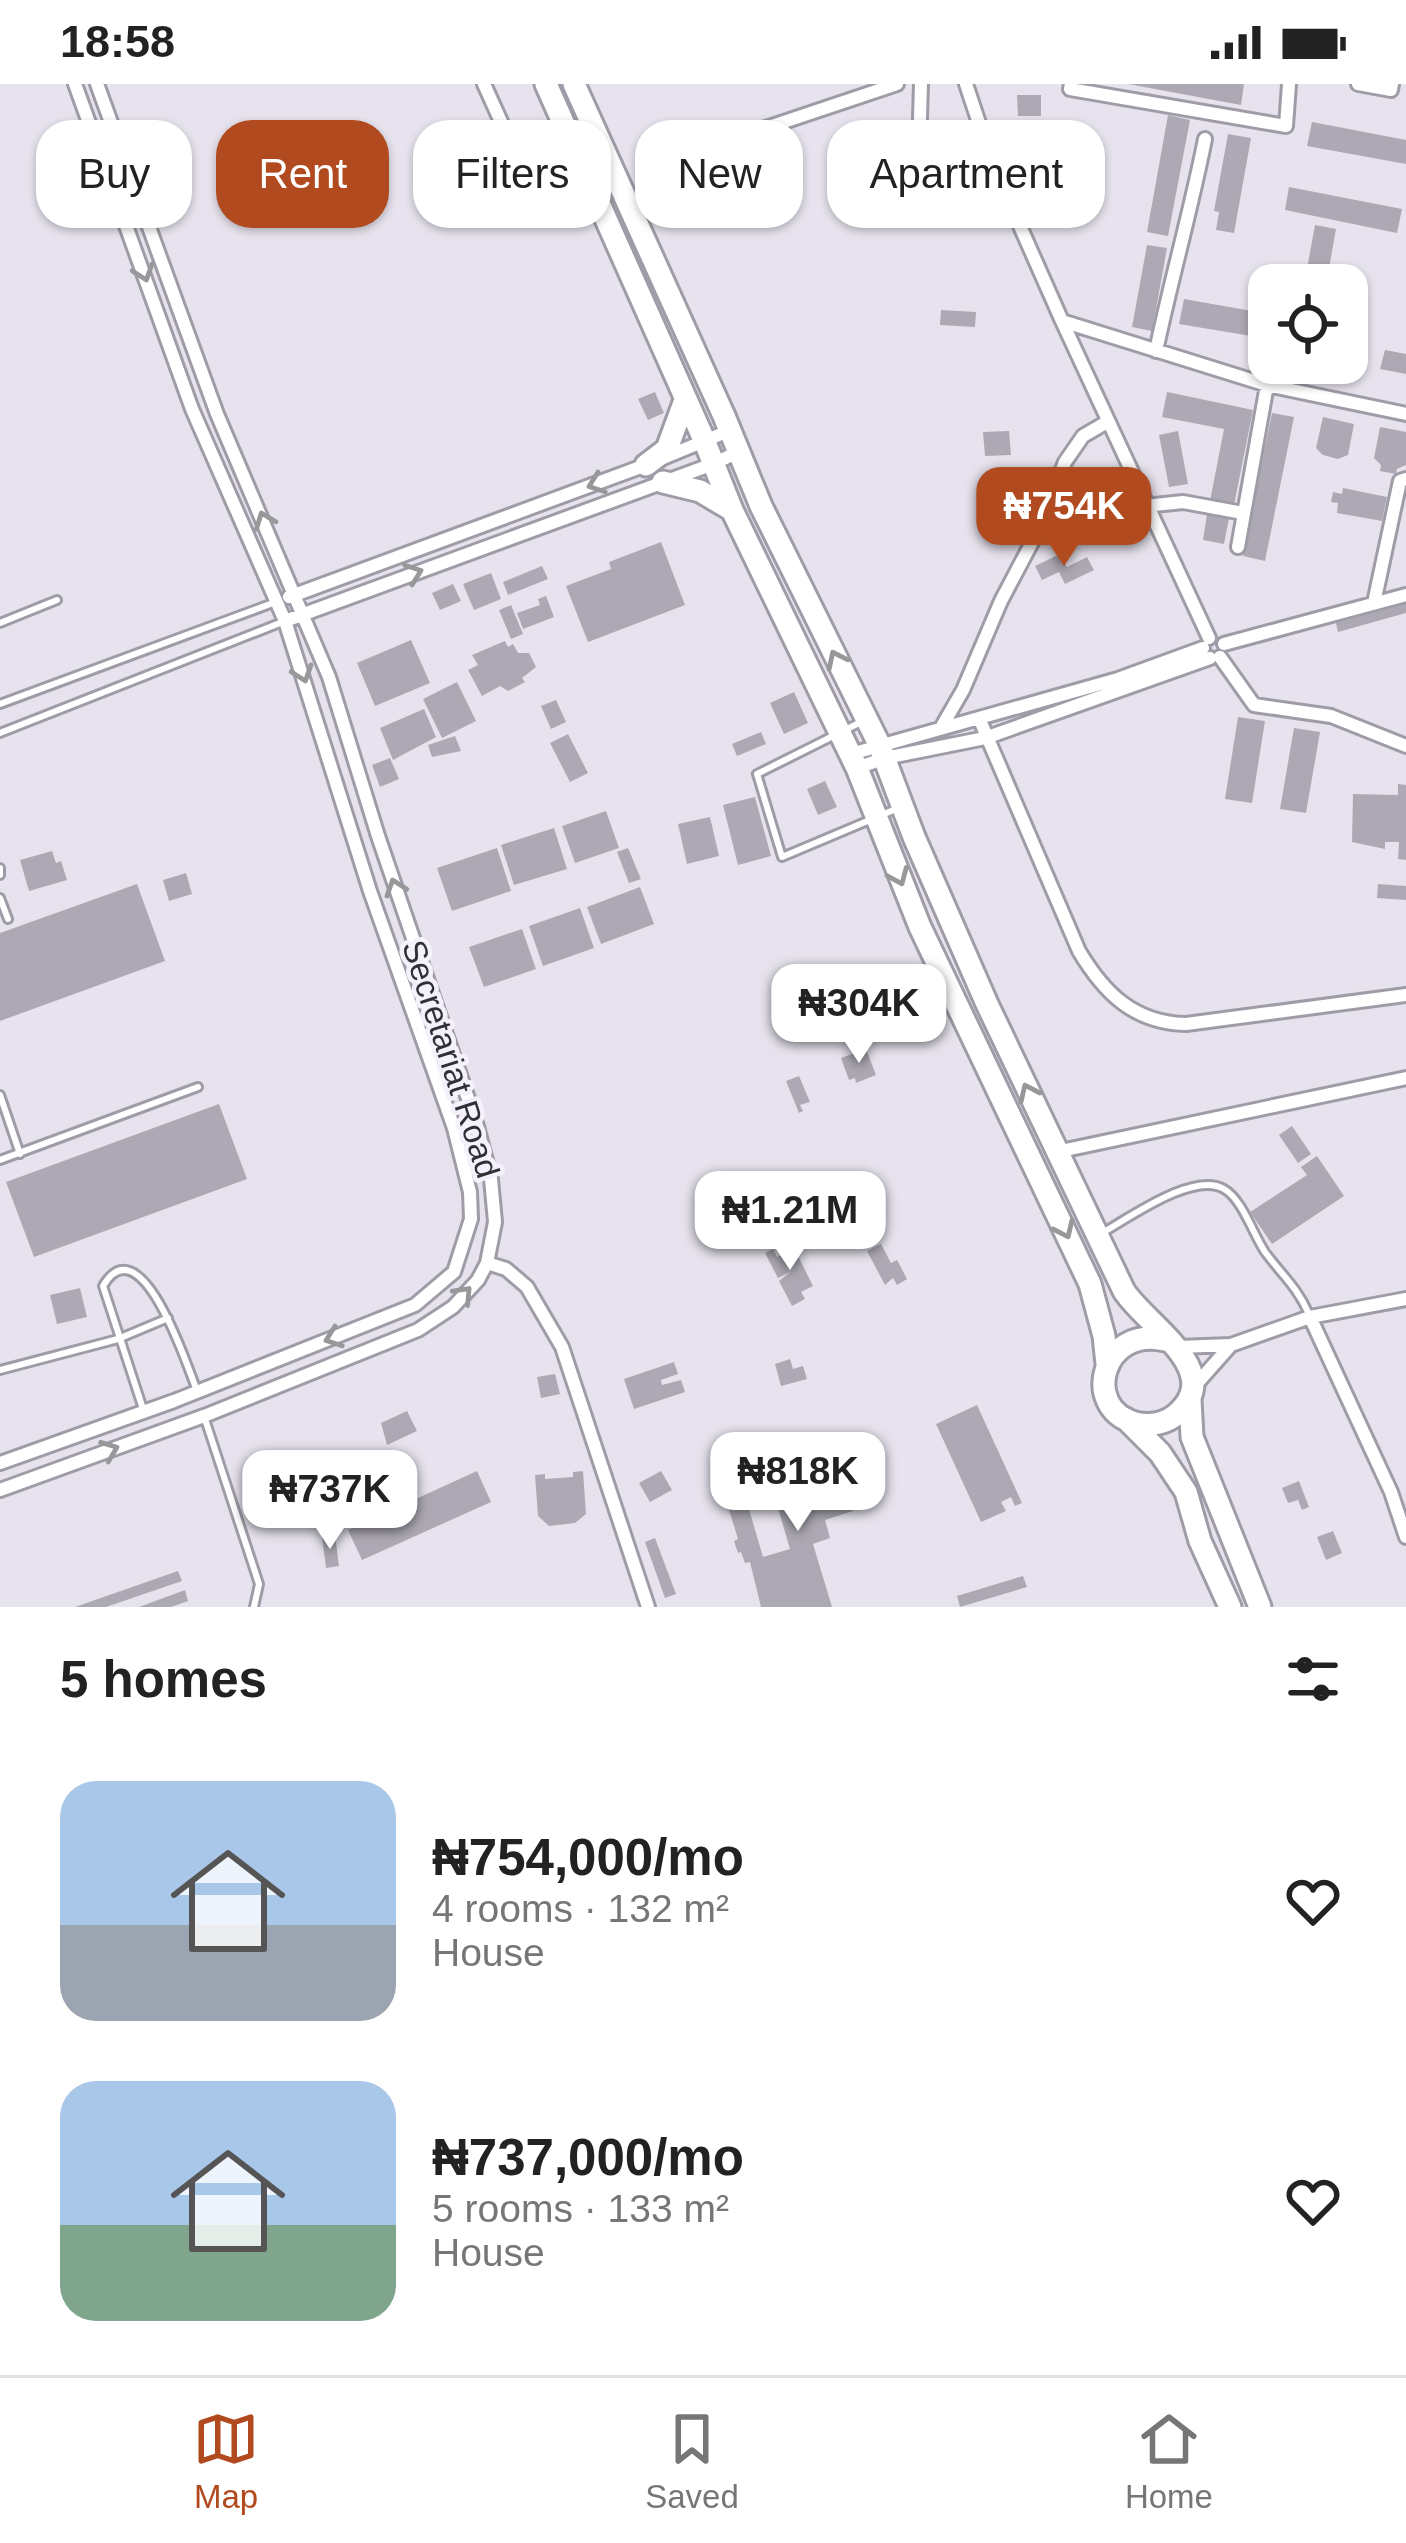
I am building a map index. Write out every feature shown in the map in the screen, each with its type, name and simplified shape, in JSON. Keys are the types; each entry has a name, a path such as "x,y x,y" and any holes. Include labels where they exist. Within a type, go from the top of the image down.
{"highway":[{"path":"546,84 562,120"},
{"path":"574,84 760,506 883,751 987,1004 1056,1152 1124,1292 1188,1359 1192,1437 1260,1607"},
{"path":"610,228 732,510 854,761 940,970 1090,1284 1105,1336 1109,1401 1160,1453 1186,1492 1200,1540 1230,1607"},
{"path":"646,465 667,449 685,400"},
{"path":"663,482 700,491 732,510"},
{"path":"1107,1364 1125,1343 1138,1338 1171,1343"},
{"path":"1126,1419 1163,1423 1174,1417 1191,1393"}],"street":[{"name":"Secretariat Road","path":"0,1463 174,1401 415,1305 454,1272 471,1219 470,1192 454,1128 370,891 285,621 192,409 75,84"},
{"name":"Secretariat Road","path":"97,84 217,414 329,677 484,1147 495,1204 487,1263"},
{"path":"484,84 500,120"},
{"path":"790,120 897,84"},
{"path":"920,120 922,84"},
{"path":"966,84 993,165 1061,321 1213,649 1254,705 1331,716 1406,746"},
{"path":"1072,84 1070,89 1286,126 1289,84"},
{"path":"1358,84 1391,90 1392,84"},
{"path":"1156,351 1205,139"},
{"path":"1061,321 1267,385 1406,414"},
{"path":"1238,547 1267,385"},
{"path":"941,728 1040,527 1065,462 1083,436 1107,422"},
{"path":"277,602 730,430"},
{"path":"285,621 740,452"},
{"path":"1374,604 1400,482 1406,479"},
{"path":"1145,506 1183,502 1243,513"},
{"path":"854,761 941,728 1406,595"},
{"path":"883,751 985,738 1213,649"},
{"path":"980,718 1079,951 1098,982 1131,1010 1167,1024 1186,1024 1406,995"},
{"path":"1056,1152 1406,1078"},
{"path":"0,1490 204,1416 418,1330 466,1294 487,1263 506,1269 527,1287 562,1347 648,1607"},
{"path":"1171,1343 1231,1346 1310,1317 1406,1299"},
{"path":"1310,1317 1391,1492 1406,1538"},
{"path":"1191,1393 1231,1346"},
{"path":"174,1401 181,1424"}],"lane":[{"path":"0,623 57,600"},
{"path":"0,704 277,602"},
{"path":"0,733 285,621"},
{"path":"866,720 757,774 782,857 903,806"},
{"path":"0,898 8,919"},
{"path":"0,1160 198,1087"},
{"path":"0,1095 20,1154"},
{"path":"1099,1234 1187,1187 1210,1184 1227,1190 1267,1255 1297,1287 1310,1317"},
{"path":"143,1411 103,1286 122,1271 134,1272 146,1283 168,1317 197,1391"},
{"path":"0,1370 118,1339 168,1317"},
{"path":"204,1416 259,1584 254,1605 243,1607"}],"building":[{"path":"1128,84 1244,84 1241,105"},
{"path":"1017,95 1041,95 1041,116 1018,116"},
{"path":"1168,115 1190,120 1168,236 1147,232"},
{"path":"1312,122 1406,140 1406,164 1307,146"},
{"path":"1228,134 1251,138 1234,233 1216,230 1219,212 1214,211"},
{"path":"1289,187 1402,209 1397,233 1285,210"},
{"path":"1315,225 1336,229 1330,264 1308,264"},
{"path":"1147,245 1167,248 1152,331 1132,327"},
{"path":"1184,299 1248,310 1248,336 1179,324"},
{"path":"941,310 976,312 975,327 940,325"},
{"path":"1385,350 1406,354 1406,374 1380,369"},
{"path":"655,392 664,413 648,420 638,399"},
{"path":"1167,392 1253,410 1234,505 1210,501 1224,429 1162,417"},
{"path":"1272,413 1294,417 1265,561 1243,556"},
{"path":"1323,417 1354,424 1348,455 1338,459 1316,448"},
{"path":"1380,427 1406,432 1406,465 1396,474 1380,471 1374,458"},
{"path":"1009,431 1011,455 985,456 983,432"},
{"path":"1178,431 1188,484 1169,487 1159,435"},
{"path":"1343,488 1387,497 1382,521 1337,513 1338,503 1331,502 1333,492 1342,494"},
{"path":"1207,514 1229,518 1224,544 1203,540"},
{"path":"661,542 685,605 588,642 566,586 611,569 609,562"},
{"path":"1060,554 1067,567 1087,557 1094,570 1065,584 1059,572 1042,580 1035,566"},
{"path":"542,566 548,579 508,595 503,582"},
{"path":"491,573 501,599 474,610 463,584"},
{"path":"453,584 461,601 440,610 432,593"},
{"path":"546,596 554,617 523,629 517,613 540,605 538,599"},
{"path":"1406,604 1406,613 1338,632 1336,623"},
{"path":"511,605 523,634 511,639 499,610"},
{"path":"411,640 430,683 375,706 357,663"},
{"path":"505,641 518,653 529,653 536,667 522,678 525,682 508,691 500,686 482,696 468,670 478,665 472,655"},
{"path":"457,682 476,721 442,738 423,699"},
{"path":"794,692 808,723 784,734 770,703"},
{"path":"556,700 566,722 551,729 541,706"},
{"path":"424,709 436,737 393,760 380,728"},
{"path":"1238,717 1265,721 1252,803 1225,799"},
{"path":"1294,728 1320,732 1306,813 1280,809"},
{"path":"761,732 766,744 737,756 732,744"},
{"path":"568,734 588,773 570,782 550,743"},
{"path":"455,736 461,751 432,757 428,745"},
{"path":"390,758 399,779 380,787 372,765"},
{"path":"825,781 837,807 818,815 807,789"},
{"path":"1398,784 1406,785 1406,860 1398,859 1399,842 1385,842 1385,849 1352,842 1353,794 1398,795"},
{"path":"755,797 771,856 738,865 723,805"},
{"path":"606,811 619,848 575,863 562,826"},
{"path":"710,817 719,856 687,864 678,824"},
{"path":"554,828 567,869 514,885 501,845"},
{"path":"497,848 511,891 452,911 437,868"},
{"path":"628,848 641,879 629,883 617,852"},
{"path":"52,851 67,880 29,891 20,860"},
{"path":"186,873 192,894 169,901 163,880"},
{"path":"137,884 165,961 0,1021 0,933"},
{"path":"1378,884 1406,886 1406,900 1377,898"},
{"path":"640,887 654,924 601,944 587,907"},
{"path":"580,908 594,948 543,966 529,926"},
{"path":"522,929 536,969 484,987 469,947"},
{"path":"866,1049 876,1075 856,1083 855,1078 849,1080 841,1058"},
{"path":"799,1076 810,1102 800,1105 803,1111 799,1113 786,1081"},
{"path":"219,1104 247,1179 34,1257 6,1182"},
{"path":"1292,1126 1311,1154 1298,1163 1279,1135"},
{"path":"1317,1156 1344,1196 1272,1244 1250,1212 1307,1175 1301,1167"},
{"path":"790,1240 813,1286 801,1292 805,1299 792,1306 779,1281 790,1272 778,1278 765,1253 773,1249 777,1257 781,1255 776,1247 781,1245 786,1254 784,1244"},
{"path":"881,1244 907,1279 897,1285 893,1278 885,1285 867,1251"},
{"path":"80,1288 87,1317 57,1324 50,1295"},
{"path":"790,1359 793,1369 803,1366 807,1379 781,1386 775,1364"},
{"path":"674,1362 678,1374 661,1380 662,1385 681,1380 685,1392 634,1409 624,1379"},
{"path":"555,1374 560,1394 541,1398 537,1377"},
{"path":"977,1405 1022,1503 1015,1506 1011,1497 1001,1502 1006,1511 981,1522 936,1424"},
{"path":"407,1411 417,1431 387,1445 381,1423"},
{"path":"857,1459 871,1506 860,1509 857,1502 851,1504 853,1511 825,1520 830,1538 813,1544 832,1607 761,1607 750,1562 745,1563 734,1541 738,1539 725,1497 744,1492 763,1557 790,1549 771,1484"},
{"path":"477,1471 491,1502 362,1560 348,1530"},
{"path":"583,1471 586,1514 575,1523 549,1526 538,1516 535,1475 573,1477 573,1472"},
{"path":"661,1471 672,1490 650,1502 639,1483"},
{"path":"324,1481 334,1530 321,1533 310,1484"},
{"path":"1299,1481 1309,1507 1302,1510 1298,1500 1288,1503 1282,1488"},
{"path":"1333,1531 1342,1553 1326,1560 1317,1537"},
{"path":"335,1535 339,1566 326,1568 322,1537"},
{"path":"655,1538 676,1594 665,1598 645,1542"},
{"path":"178,1571 182,1581 106,1607 75,1607"},
{"path":"1023,1576 1027,1587 960,1607 957,1596"},
{"path":"185,1590 188,1601 171,1607 139,1607"}]}
